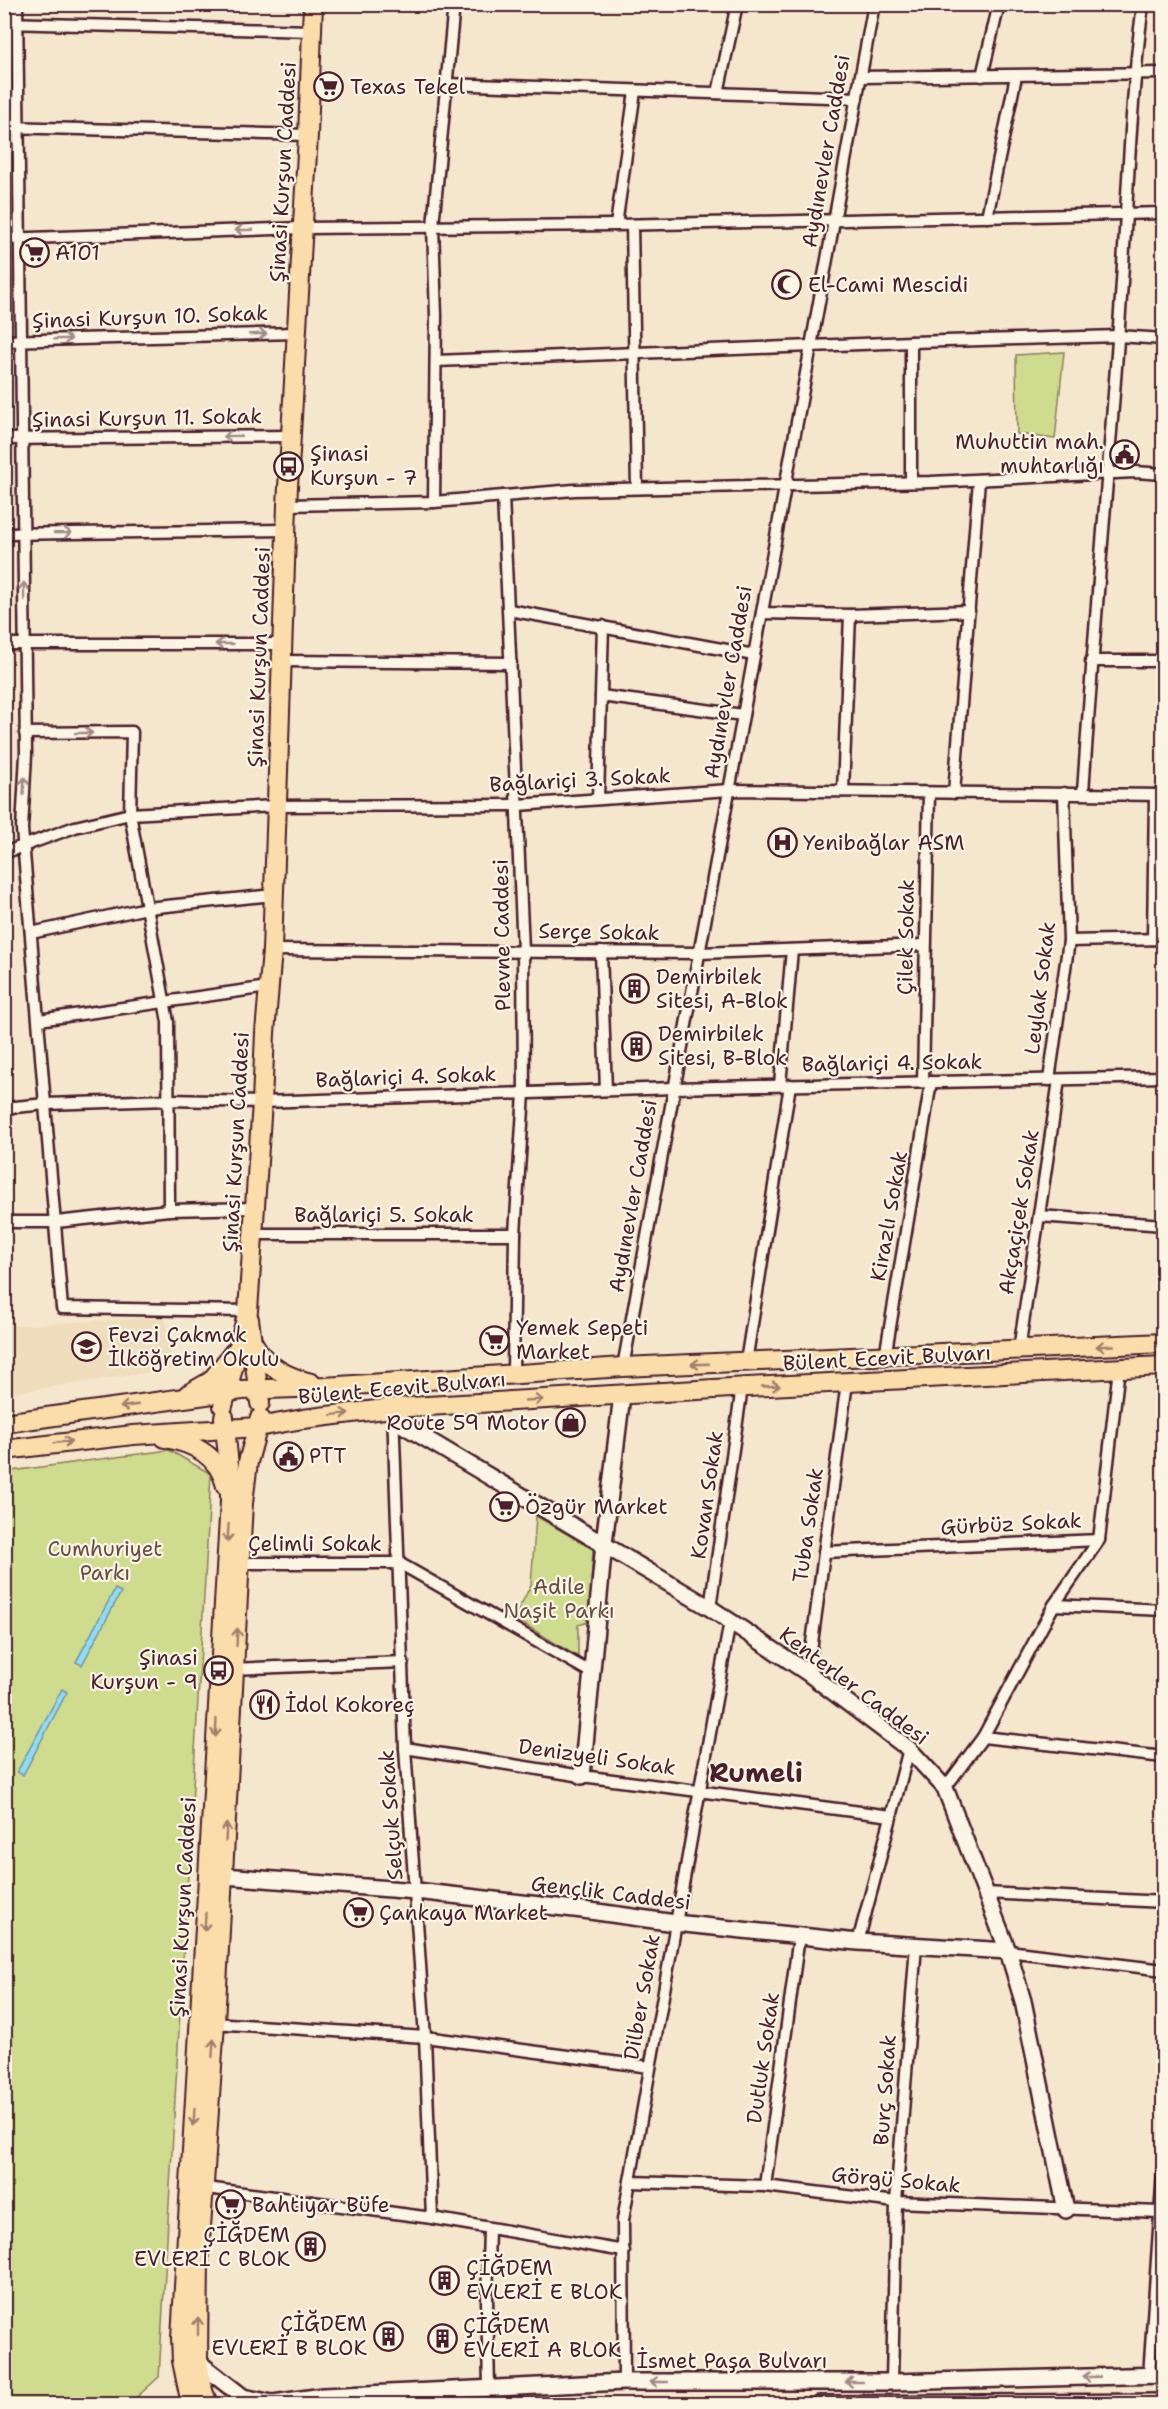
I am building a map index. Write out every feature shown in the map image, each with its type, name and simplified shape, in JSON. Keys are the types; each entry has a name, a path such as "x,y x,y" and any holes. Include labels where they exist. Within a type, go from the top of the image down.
{"main road":[{"name":"Şinasi Kurşun Caddesi","path":"191,2404 185,2381 181,2338 197,2186 242,1409 272,950 275,806 290,436 308,135 313,4"},
{"name":"Şinasi Kurşun Caddesi","path":"237,1502 248,1462 242,1409 247,1337"},
{"path":"173,1400 211,1381 247,1337 259,1353 281,1372 324,1387"},
{"name":"Bülent Ecevit Bulvarı","path":"4,1450 133,1435 324,1387 623,1367 1164,1343"},
{"name":"Bülent Ecevit Bulvarı","path":"4,1423 173,1400 303,1419 393,1408 1164,1366"},
{"path":"237,1502 262,1446 279,1429 303,1419"},
{"path":"133,1435 176,1440 212,1457 237,1502"},
{"name":"Şinasi Kurşun Caddesi","path":"197,2186 198,2362 203,2391 208,2404"}],"street":[{"path":"16,4 26,733 23,844 62,1308 248,1311"},
{"path":"434,502 436,361 433,226 454,4"},
{"path":"718,93 737,4"},
{"name":"Aydınevler Caddesi","path":"623,1367 874,4"},
{"path":"982,76 999,4"},
{"path":"1083,793 1091,661 1108,474 1127,214 1134,75 1143,4"},
{"path":"4,23 312,31"},
{"path":"861,77 1164,74"},
{"path":"987,217 1016,76"},
{"path":"446,84 857,98"},
{"path":"616,225 634,91"},
{"path":"4,127 308,135"},
{"path":"4,239 302,228 632,225 1164,213"},
{"path":"632,225 637,488"},
{"name":"Şinasi Kurşun 10. Sokak","path":"4,341 297,333"},
{"path":"436,361 911,342 1118,336 1164,339"},
{"path":"911,342 911,482"},
{"name":"Şinasi Kurşun 11. Sokak","path":"4,439 290,436"},
{"path":"287,506 434,502 574,490 979,480 1135,472 1164,474"},
{"path":"954,793 979,480"},
{"name":"Plevne Caddesi","path":"503,496 523,950 524,1093 515,1234 513,1373"},
{"path":"4,534 286,530"},
{"path":"509,610 754,655"},
{"path":"762,613 850,615 969,611"},
{"path":"843,791 850,615"},
{"path":"598,799 603,626"},
{"path":"4,644 511,663"},
{"path":"1091,661 1164,662"},
{"path":"601,696 743,715"},
{"path":"26,733 132,732 130,814 168,1022 169,1210"},
{"name":"Bağlariçi 3. Sokak","path":"4,853 23,844 75,827 130,814 275,806 518,805 729,790 1159,795"},
{"name":"Çilek Sokak","path":"927,1082 925,945 929,793"},
{"name":"Leylak Sokak","path":"1054,1080 1069,941 1064,793"},
{"path":"1069,941 1158,939 1159,795"},
{"path":"31,933 147,908 273,895"},
{"name":"Serçe Sokak","path":"272,950 699,953 925,945"},
{"path":"746,1362 785,1085 792,950"},
{"path":"601,952 606,1090"},
{"path":"39,1020 268,987"},
{"name":"Bağlariçi 4. Sokak","path":"4,1108 46,1104 168,1100 262,1101 785,1085 1164,1077"},
{"name":"Akçaçiçek Sokak","path":"1019,1350 1039,1216 1054,1080"},
{"name":"Kirazlı Sokak","path":"885,1357 927,1082"},
{"path":"4,1222 56,1222 169,1210 255,1208"},
{"path":"1039,1216 1164,1225"},
{"name":"Bağlariçi 5. Sokak","path":"253,1234 515,1234"},
{"name":"Gürbüz Sokak","path":"824,1552 1099,1540 1119,1368"},
{"name":"Tuba Sokak","path":"808,1673 847,1382"},
{"name":"Kovan Sokak","path":"710,1608 742,1388"},
{"path":"582,1776 604,1543 622,1395"},
{"name":"Kenterler Caddesi","path":"393,1408 403,1425 604,1543 710,1608 808,1673 909,1749 945,1788 1008,1951 1023,2001 1066,2210"},
{"name":"Selçuk Sokak","path":"393,1408 405,1748 425,2037 432,2218"},
{"path":"945,1788 983,1737 1054,1605 1099,1540"},
{"name":"Çelimli Sokak","path":"233,1563 399,1563 592,1673"},
{"path":"1054,1605 1164,1610"},
{"name":"Dilber Sokak","path":"624,2382 623,2220 730,1621"},
{"path":"227,1669 403,1662"},
{"path":"983,1737 1164,1757"},
{"name":"Denizyeli Sokak","path":"405,1748 582,1776 891,1816"},
{"path":"858,1942 909,1749"},
{"name":"Gençlik Caddesi","path":"216,1876 416,1891 675,1923 858,1942 1008,1951"},
{"path":"986,1893 1164,1902"},
{"name":"Dutluk Sokak","path":"765,2186 799,1936"},
{"name":"Burç Sokak","path":"892,2382 896,2202 916,1945"},
{"path":"1008,1951 1164,1970"},
{"path":"207,2023 425,2037 650,2067"},
{"path":"1148,2403 1156,2376 1160,2212 1164,2157"},
{"name":"Görgü Sokak","path":"630,2182 765,2186 896,2202 1160,2212"},
{"path":"197,2186 432,2218 624,2252"},
{"path":"489,2229 487,2301 489,2387"},
{"name":"İsmet Paşa Bulvarı","path":"198,2362 243,2397 269,2404 323,2396 624,2382 892,2382 1156,2376"},
{"path":"182,2404 185,2381"},
{"name":"İsmet Paşa Bulvarı","path":"819,2404 1164,2402"}],"shaded area":[{"name":"Fevzi Çakmak İlköğretim Okulu","path":"165,1317 173,1369 5,1394 5,1326"}],"green space":[{"path":"1064,352 1055,439 1017,434 1016,355"},
{"name":"Cumhuriyet Parkı","path":"169,1450 211,1474 159,2377 129,2404 5,2404 4,1472"},
{"name":"Adile Naşit Parkı","path":"536,1516 593,1549 589,1622 578,1625 578,1657 514,1618 531,1585"}],"water":[{"path":"115,1589 121,1592 82,1665 76,1662"},
{"path":"62,1689 67,1692 23,1775 17,1772"}],"place":[{"name":"Texas Tekel","path":"329,87"},
{"name":"A101","path":"34,253"},
{"name":"El-Cami Mescidi","path":"787,285"},
{"name":"Muhuttin mah. muhtarlığı","path":"1125,454"},
{"name":"Şinasi Kurşun - 7","path":"289,466"},
{"name":"Yenibağlar ASM","path":"782,843"},
{"name":"Demirbilek Sitesi, A-Blok","path":"635,989"},
{"name":"Demirbilek Sitesi, B-Blok","path":"637,1046"},
{"name":"Yemek Sepeti Market","path":"495,1340"},
{"name":"Fevzi Çakmak İlköğretim Okulu","path":"87,1347"},
{"name":"Route 59 Motor","path":"571,1423"},
{"name":"PTT","path":"288,1456"},
{"name":"Özgür Market","path":"504,1507"},
{"name":"Şinasi Kurşun - 9","path":"219,1670"},
{"name":"İdol Kokoreç","path":"264,1705"},
{"name":"Çankaya Market","path":"358,1913"},
{"name":"Bahtiyar Büfe","path":"231,2205"},
{"name":"ÇİĞDEM EVLERİ C BLOK","path":"311,2247"},
{"name":"ÇİĞDEM EVLERİ E BLOK","path":"445,2280"},
{"name":"ÇİĞDEM EVLERİ B BLOK","path":"388,2336"},
{"name":"ÇİĞDEM EVLERİ A BLOK","path":"442,2338"}],"district":[{"name":"Rumeli","path":"756,1772"}]}
